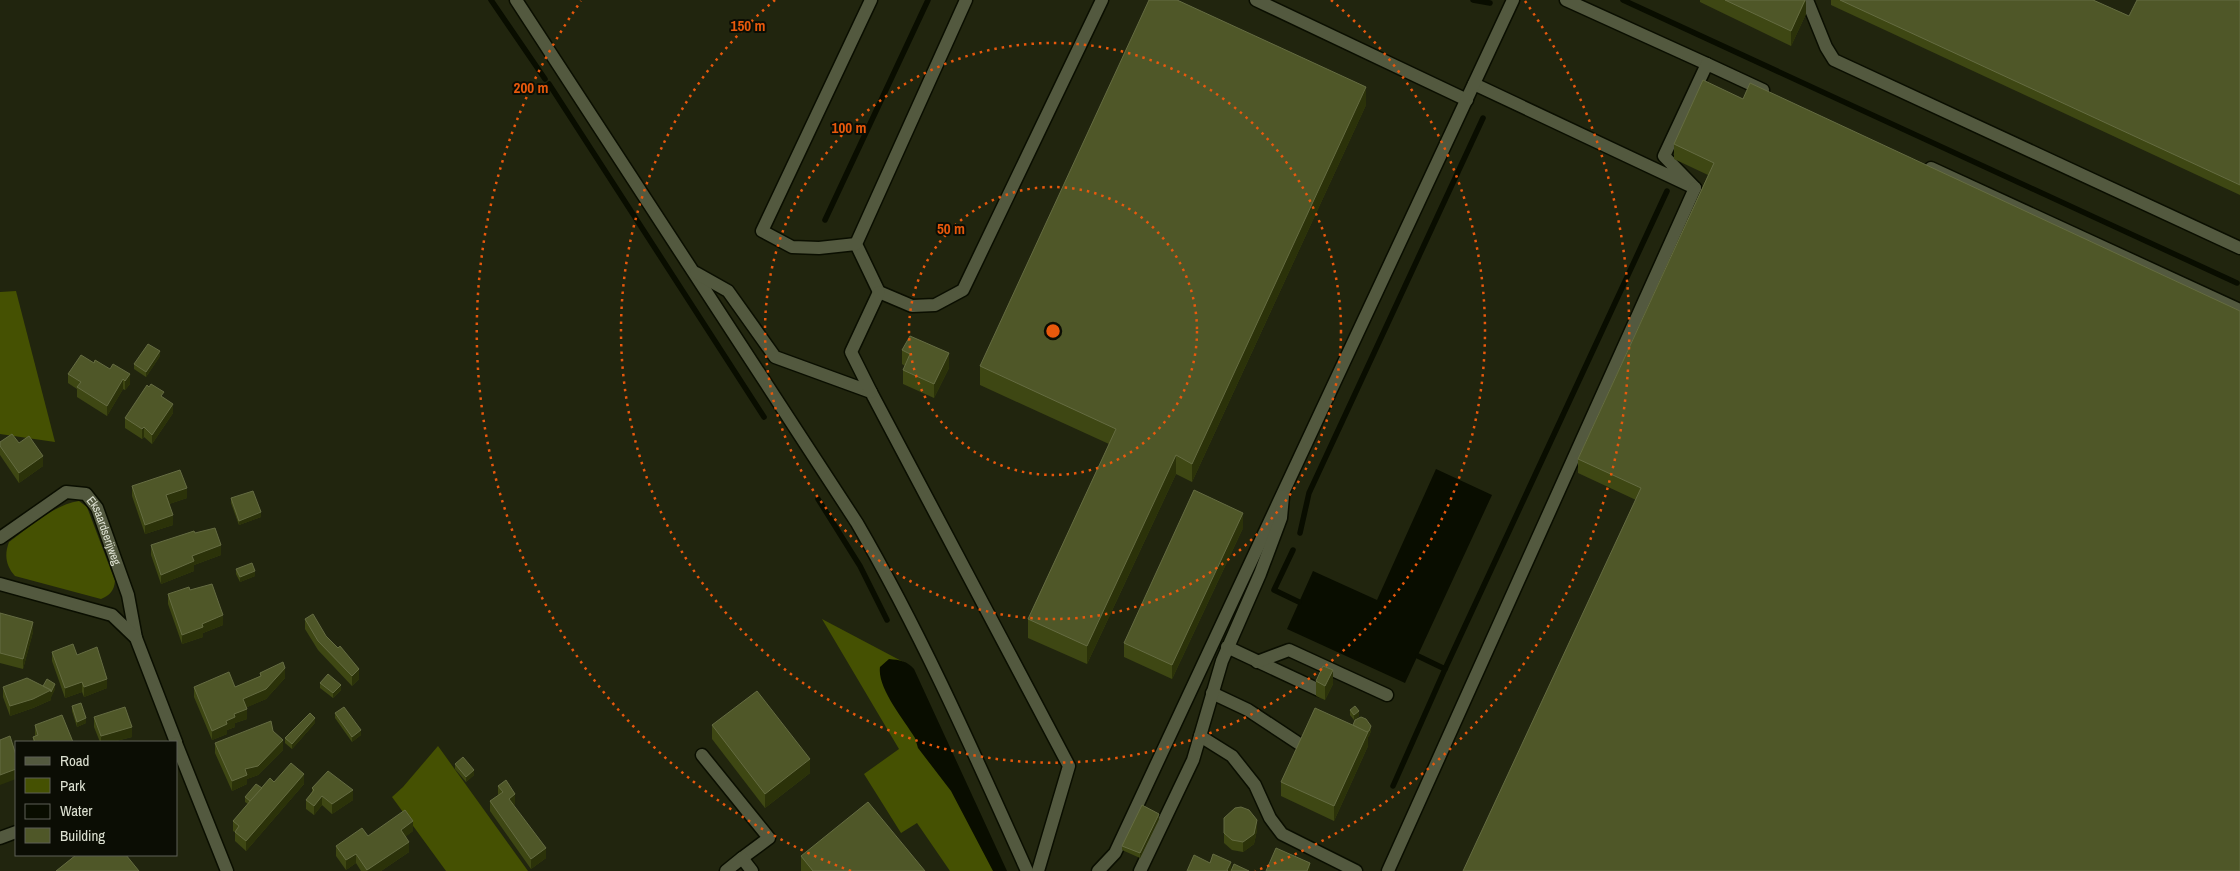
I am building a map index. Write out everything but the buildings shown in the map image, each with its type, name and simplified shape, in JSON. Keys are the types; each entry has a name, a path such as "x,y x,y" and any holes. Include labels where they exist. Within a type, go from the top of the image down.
{"street":[{"path":"516,0 852,515 884,568 923,646 1026,869 1039,871 1069,766 851,352 879,292"},
{"path":"856,244 819,248 792,247 762,231 871,0"},
{"path":"966,0 856,244 879,292 912,306 935,305 963,290 1102,0"},
{"path":"1256,0 1466,100"},
{"path":"1098,871 1115,853 1283,488 1512,0"},
{"path":"1566,0 1771,93"},
{"path":"1807,0 1826,47 1834,60 2240,248"},
{"path":"1695,188 1664,156 1707,64"},
{"path":"1474,84 1695,188"},
{"path":"1924,164 2240,310"},
{"path":"1388,871 1695,188"},
{"path":"692,270 728,291 775,357 871,392"},
{"path":"1140,871 1193,760 1227,648 1260,574 1281,518 1283,488"},
{"name":"Eksaardserijweg","path":"0,538 66,492 86,494 97,508 128,594 136,638 175,741"},
{"name":"Eksaardserijweg","path":"0,584 112,615 136,638"},
{"path":"1227,648 1319,690"},
{"path":"1258,662 1289,650 1387,695"},
{"path":"1212,693 1248,710 1304,747"},
{"path":"1200,736 1232,756 1255,785 1270,818 1282,834 1356,871"},
{"name":"Eksaardserijweg","path":"178,754 182,775 227,871"},
{"path":"702,755 769,838 726,871"},
{"path":"0,838 15,832"},
{"path":"742,858 752,871"}],"green space":[{"path":"16,291 55,442 0,434 0,292"},
{"path":"79,501 87,507 115,581 111,592 101,599 15,576 7,560 9,542 51,512 69,503"},
{"path":"822,619 909,665 1004,871 950,871 917,823 901,833 864,774 899,749"},
{"path":"438,746 528,871 446,871 392,797"}],"water":[{"path":"1436,469 1492,495 1405,683 1287,629 1313,571 1377,600"},
{"path":"889,659 903,661 914,669 1007,871 993,871 951,791 918,748 915,738 887,694 880,675 880,667"}],"waterway":[{"path":"491,0 545,79"},
{"path":"825,220 928,0"},
{"path":"1473,0 1490,3"},
{"path":"1623,0 2237,283"},
{"path":"549,84 764,417"},
{"path":"1300,533 1309,493 1483,118"},
{"path":"1418,656 1445,669 1667,191"},
{"path":"818,499 860,566 887,620"},
{"path":"1293,550 1274,590 1299,602"},
{"path":"1393,786 1445,669"}]}
